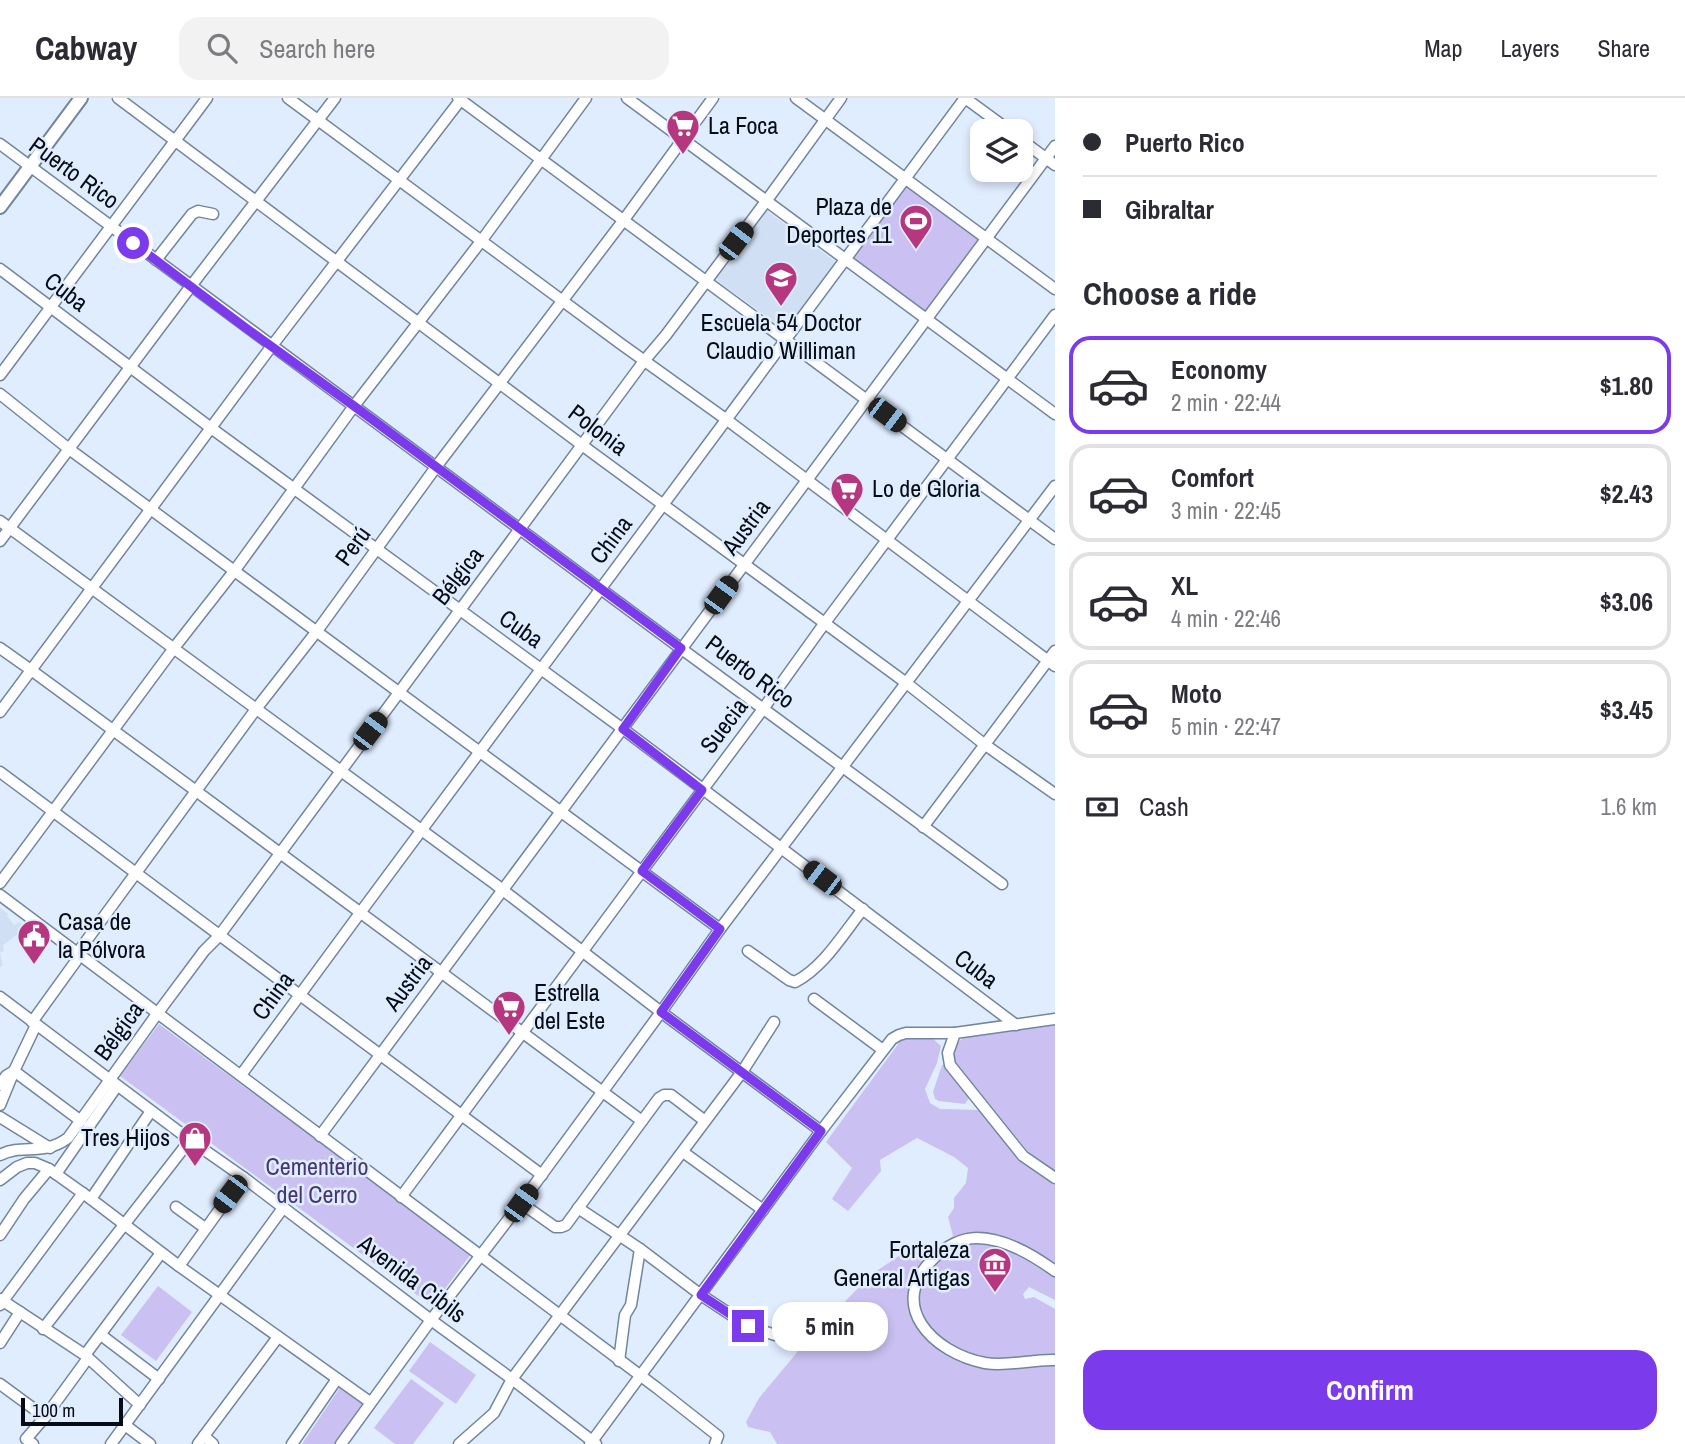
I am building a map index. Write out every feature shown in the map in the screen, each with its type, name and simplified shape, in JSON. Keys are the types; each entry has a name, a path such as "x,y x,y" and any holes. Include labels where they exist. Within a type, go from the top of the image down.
{"main road":[{"path":"0,206 81,98"}],"street":[{"name":"Polonia","path":"118,98 1055,794"},
{"path":"0,374 207,98"},
{"path":"288,98 644,361 727,419 1052,663"},
{"path":"0,541 335,98"},
{"path":"0,883 586,98"},
{"path":"627,98 1055,414"},
{"name":"Perú","path":"0,1105 34,1023 76,961 81,948 256,709 624,221 713,98"},
{"path":"796,98 1055,289"},
{"name":"Bélgica","path":"113,1083 157,1014 204,951 219,936 841,98"},
{"path":"965,98 994,119"},
{"name":"China","path":"241,1075 965,98"},
{"path":"0,712 271,347 460,99 1055,539"},
{"name":"Puerto Rico","path":"0,144 271,347 1002,884"},
{"name":"Austria","path":"320,1136 1055,146"},
{"path":"1033,148 1055,165"},
{"path":"156,260 191,214 198,211 213,214"},
{"name":"Cuba","path":"0,270 294,490 623,729 1016,1025"},
{"name":"Suecia","path":"401,1197 1055,314"},
{"path":"0,394 69,449 720,929"},
{"path":"341,1444 542,1175 781,847 1055,485"},
{"path":"0,521 503,891 821,1131"},
{"path":"0,648 642,1121"},
{"path":"923,827 985,744 1052,663 1055,651"},
{"path":"0,772 542,1175"},
{"path":"0,895 561,1315 640,1376 716,1440"},
{"path":"748,951 795,982 823,960 863,909"},
{"name":"Avenida Cibils","path":"1,999 512,1379 593,1443"},
{"path":"814,999 883,1050"},
{"path":"593,1443 821,1131 892,1039 903,1033 955,1033 1055,1019"},
{"path":"459,1444 494,1413 512,1379 742,1072 774,1022"},
{"path":"955,1033 949,1044 950,1065 1023,1156 1055,1178"},
{"path":"0,1084 14,1071 80,1121"},
{"path":"0,1154 16,1149 50,1148 60,1144 68,1138 113,1083"},
{"path":"0,1235 24,1199 52,1172 113,1083"},
{"path":"521,1203 555,1227 566,1225 659,1098 664,1095 671,1096 705,1121"},
{"path":"140,1405 86,1357 1,1302 87,1196 151,1111"},
{"path":"0,1117 50,1148"},
{"path":"43,1329 190,1140"},
{"path":"683,1152 764,1210"},
{"path":"0,1180 27,1163 35,1163 52,1172 161,1254 370,1402"},
{"path":"178,1266 243,1178"},
{"path":"176,1207 205,1228"},
{"path":"111,1444 283,1208"},
{"path":"578,1208 748,1326 775,1335"},
{"path":"1055,1271 1023,1251 991,1239 969,1238 951,1244 936,1255 923,1270 914,1288 913,1303 924,1326 938,1342 954,1352 984,1363 1055,1360"},
{"path":"619,1361 625,1315 631,1305 640,1250"},
{"path":"29,1441 101,1335 161,1254"},
{"path":"0,1343 20,1312"},
{"path":"101,1335 159,1379"},
{"path":"213,1444 201,1440 278,1337"},
{"path":"292,1444 337,1379"},
{"path":"0,1384 45,1417"},
{"path":"125,1425 150,1444"}],"shaded area":[{"path":"767,211 836,262 785,330 718,281 717,277"},
{"path":"0,908 8,914 14,925 19,922 26,928 3,945 4,951 0,952"}],"green space":[{"name":"Plaza de Deportes 11","path":"907,186 978,237 979,242 925,313 853,260"},
{"name":"Cementerio del Cerro","path":"159,1024 471,1254 432,1306 120,1076"},
{"path":"1055,1025 1055,1172 1029,1153 956,1063 953,1053 956,1043 967,1036"},
{"path":"907,1032 931,1037 941,1046 937,1063 925,1089 930,1103 940,1109 980,1110 1018,1157 1055,1183 1055,1267 1012,1244 953,1240 911,1288 909,1302 913,1317 962,1358 1055,1362 1055,1444 777,1444 770,1432 748,1427 746,1422 759,1398 809,1338 872,1274 918,1243 932,1251 953,1236 948,1217 954,1208 954,1198 966,1183 968,1168 954,1157 917,1138 880,1160 881,1171 848,1211 832,1199 852,1168 826,1142"},
{"path":"942,1065 969,1098 965,1104 935,1099 933,1092"},
{"path":"978,1241 1008,1247 1055,1274 1055,1300 1029,1287 1023,1294 1025,1299 1034,1297 1055,1309 1055,1355 1022,1361 979,1358 948,1346 924,1324 916,1293 919,1283 948,1249"},
{"path":"158,1286 192,1312 156,1361 121,1335"},
{"path":"430,1342 476,1375 456,1404 409,1371"},
{"path":"411,1379 444,1403 413,1444 395,1444 374,1428"},
{"path":"343,1383 368,1401 337,1444 302,1444"}],"place":[{"name":"La Foca","path":"683,156"},
{"name":"Plaza de Deportes 11","path":"916,251"},
{"name":"Escuela 54 Doctor Claudio Williman","path":"781,308"},
{"name":"Lo de Gloria","path":"847,519"},
{"name":"Casa de la Pólvora","path":"34,966"},
{"name":"Estrella del Este","path":"509,1037"},
{"name":"Tres Hijos","path":"195,1168"},
{"name":"Fortaleza General Artigas","path":"995,1294"}],"route":[{"path":"133,243 681,648 623,729 702,790 642,871 720,929 661,1012 821,1131 701,1295 748,1326"}]}
